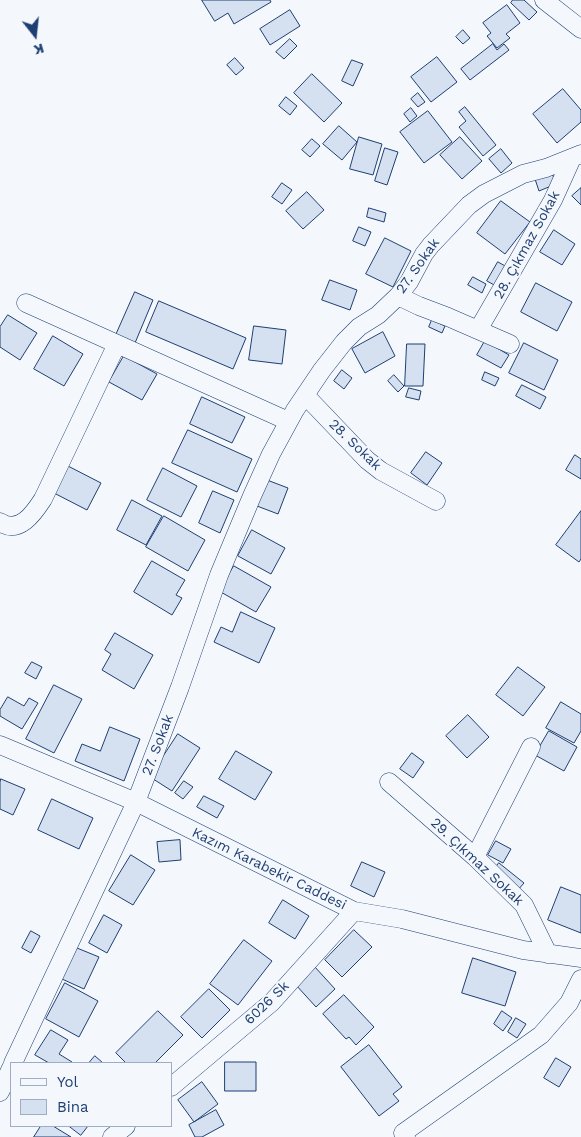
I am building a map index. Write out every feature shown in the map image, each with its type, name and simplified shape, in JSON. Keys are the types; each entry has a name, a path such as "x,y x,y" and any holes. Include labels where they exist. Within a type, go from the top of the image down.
{"street":[{"path":"544,0 581,29"},
{"name":"27. Sokak","path":"13,1062 136,802 180,687 219,575 252,496 288,421 322,370 344,342 359,327 378,315 398,296 409,282 428,250 446,228 469,205 484,194 523,174 546,168 576,156"},
{"name":"28. Çıkmaz Sokak","path":"478,330 553,200 576,156"},
{"path":"398,296 510,344"},
{"path":"26,302 288,421"},
{"path":"0,522 6,526 13,526 29,518 36,511 117,344"},
{"name":"28. Sokak","path":"305,395 366,460 381,471 436,501"},
{"name":"Kazım Karabekir Caddesi","path":"0,745 136,802 354,911 402,919 523,950 581,958"},
{"path":"475,857 531,747"},
{"name":"29. Çıkmaz Sokak","path":"389,782 475,857 524,905 548,954"},
{"name":"6026 Sk","path":"172,1086 272,1002 354,911"},
{"path":"406,1137 403,1133 542,1035 569,1003 581,979"},
{"path":"0,1092 10,1070"},
{"path":"112,1137 125,1127"}],"building":[{"path":"202,0 270,0 271,2 234,24 228,13 215,21"},
{"path":"513,0 524,0 537,12 529,20 511,3"},
{"path":"507,5 520,23 506,34 510,38 497,48 487,36 491,33 483,23"},
{"path":"290,10 300,26 270,45 260,29"},
{"path":"463,30 470,38 463,44 456,37"},
{"path":"290,39 297,46 284,59 276,52"},
{"path":"493,44 497,50 504,44 509,50 470,80 461,69"},
{"path":"437,57 457,82 431,102 411,77"},
{"path":"235,58 244,68 236,75 227,65"},
{"path":"352,60 363,64 353,86 342,81"},
{"path":"312,74 342,103 324,122 294,93"},
{"path":"563,89 581,110 581,122 557,143 533,114"},
{"path":"418,93 425,102 418,107 411,99"},
{"path":"286,97 297,106 290,115 279,106"},
{"path":"465,107 496,145 483,156 459,127 466,121 459,112"},
{"path":"411,108 417,116 410,122 404,114"},
{"path":"428,111 452,142 424,163 400,132"},
{"path":"339,126 357,142 342,160 323,144"},
{"path":"359,137 382,144 373,175 350,169"},
{"path":"460,137 482,161 462,179 440,155"},
{"path":"312,139 320,146 310,157 302,150"},
{"path":"385,148 398,152 387,185 375,181"},
{"path":"501,149 512,163 501,173 489,159"},
{"path":"552,173 556,184 539,191 535,179"},
{"path":"282,183 292,190 282,204 272,197"},
{"path":"581,188 581,205 572,196"},
{"path":"307,192 324,210 303,229 286,211"},
{"path":"501,201 530,222 505,254 477,233"},
{"path":"369,208 386,213 384,222 367,217"},
{"path":"359,227 371,232 365,246 353,241"},
{"path":"554,230 575,244 562,265 540,252"},
{"path":"385,238 411,251 393,287 366,274"},
{"path":"498,262 507,267 496,286 487,281"},
{"path":"473,277 486,284 482,293 468,285"},
{"path":"330,280 357,290 350,310 322,300"},
{"path":"536,283 572,302 557,331 521,312"},
{"path":"135,292 153,300 135,343 116,335"},
{"path":"159,301 246,338 233,369 146,332"},
{"path":"8,315 37,333 20,360 0,347 0,327"},
{"path":"432,320 445,326 442,333 429,327"},
{"path":"254,326 286,330 282,364 249,360"},
{"path":"383,332 395,356 365,373 352,349"},
{"path":"53,336 83,354 64,386 34,369"},
{"path":"485,341 509,355 501,368 477,355"},
{"path":"524,343 558,360 544,390 509,373"},
{"path":"407,344 425,344 423,386 405,386"},
{"path":"124,356 157,374 142,400 109,382"},
{"path":"342,370 352,378 344,389 334,381"},
{"path":"485,372 499,378 495,386 482,380"},
{"path":"394,375 404,386 398,392 388,381"},
{"path":"522,385 546,397 540,409 516,396"},
{"path":"409,388 421,391 419,400 406,397"},
{"path":"202,397 245,417 232,443 190,424"},
{"path":"188,430 252,459 237,492 172,463"},
{"path":"426,452 442,463 427,485 411,473"},
{"path":"575,455 581,459 581,479 566,470"},
{"path":"66,465 101,483 87,510 52,492"},
{"path":"163,468 197,486 181,517 147,500"},
{"path":"267,480 288,488 278,514 257,506"},
{"path":"213,491 234,500 220,533 199,523"},
{"path":"132,500 162,516 146,545 117,530"},
{"path":"581,511 581,559 579,562 556,545"},
{"path":"164,516 205,540 188,571 146,547"},
{"path":"252,530 285,548 271,574 238,556"},
{"path":"152,561 185,580 176,595 182,598 172,615 134,592"},
{"path":"234,566 271,587 256,612 219,591"},
{"path":"241,612 275,628 259,663 214,642 221,627 232,632"},
{"path":"115,633 153,655 134,689 102,670 111,654 105,650"},
{"path":"32,662 42,667 36,679 25,673"},
{"path":"518,667 545,687 523,716 496,695"},
{"path":"54,685 82,699 54,753 26,739"},
{"path":"8,697 24,706 29,698 38,703 22,729 0,716 0,710"},
{"path":"561,702 581,714 581,731 574,743 546,728"},
{"path":"468,715 489,737 467,758 446,736"},
{"path":"110,727 140,739 124,781 75,761 82,744 100,751"},
{"path":"549,731 577,747 564,771 535,755"},
{"path":"178,734 200,748 172,791 150,777"},
{"path":"236,751 272,772 255,800 219,779"},
{"path":"412,753 424,762 413,778 400,769"},
{"path":"1,779 25,789 13,815 0,809"},
{"path":"184,781 193,787 183,799 175,793"},
{"path":"204,796 224,806 217,818 197,807"},
{"path":"52,799 93,818 79,849 38,830"},
{"path":"180,840 181,860 159,862 157,842"},
{"path":"496,841 511,849 503,863 488,855"},
{"path":"131,855 155,870 133,905 109,891"},
{"path":"362,862 385,872 374,897 351,886"},
{"path":"499,863 524,883 517,891 493,871"},
{"path":"561,887 581,895 581,933 548,920"},
{"path":"283,900 309,916 295,939 269,923"},
{"path":"104,915 122,925 107,953 89,943"},
{"path":"354,930 372,947 342,977 325,960"},
{"path":"31,931 40,936 31,953 22,948"},
{"path":"244,940 272,961 238,1005 210,984"},
{"path":"77,948 99,957 84,989 62,979"},
{"path":"473,958 516,972 505,1006 462,993"},
{"path":"314,966 335,989 316,1007 295,984"},
{"path":"65,983 98,1001 79,1037 46,1019"},
{"path":"209,989 230,1010 202,1038 181,1017"},
{"path":"344,995 374,1027 356,1045 349,1037 346,1039 323,1014"},
{"path":"158,1011 183,1035 156,1062 125,1062 116,1053"},
{"path":"502,1011 512,1018 503,1031 494,1024"},
{"path":"516,1018 526,1024 517,1038 508,1032"},
{"path":"51,1030 68,1040 59,1054 72,1062 47,1062 35,1055"},
{"path":"369,1045 402,1087 393,1094 399,1101 379,1116 341,1067"},
{"path":"95,1056 102,1062 90,1062"},
{"path":"556,1058 571,1067 559,1087 544,1078"},
{"path":"225,1062 256,1062 256,1091 225,1091"},
{"path":"202,1082 218,1104 194,1122 178,1100"},
{"path":"216,1110 224,1125 202,1137 195,1137 189,1125"},
{"path":"40,1127 55,1127 71,1137 34,1137"},
{"path":"70,1127 87,1127 81,1135"}]}
